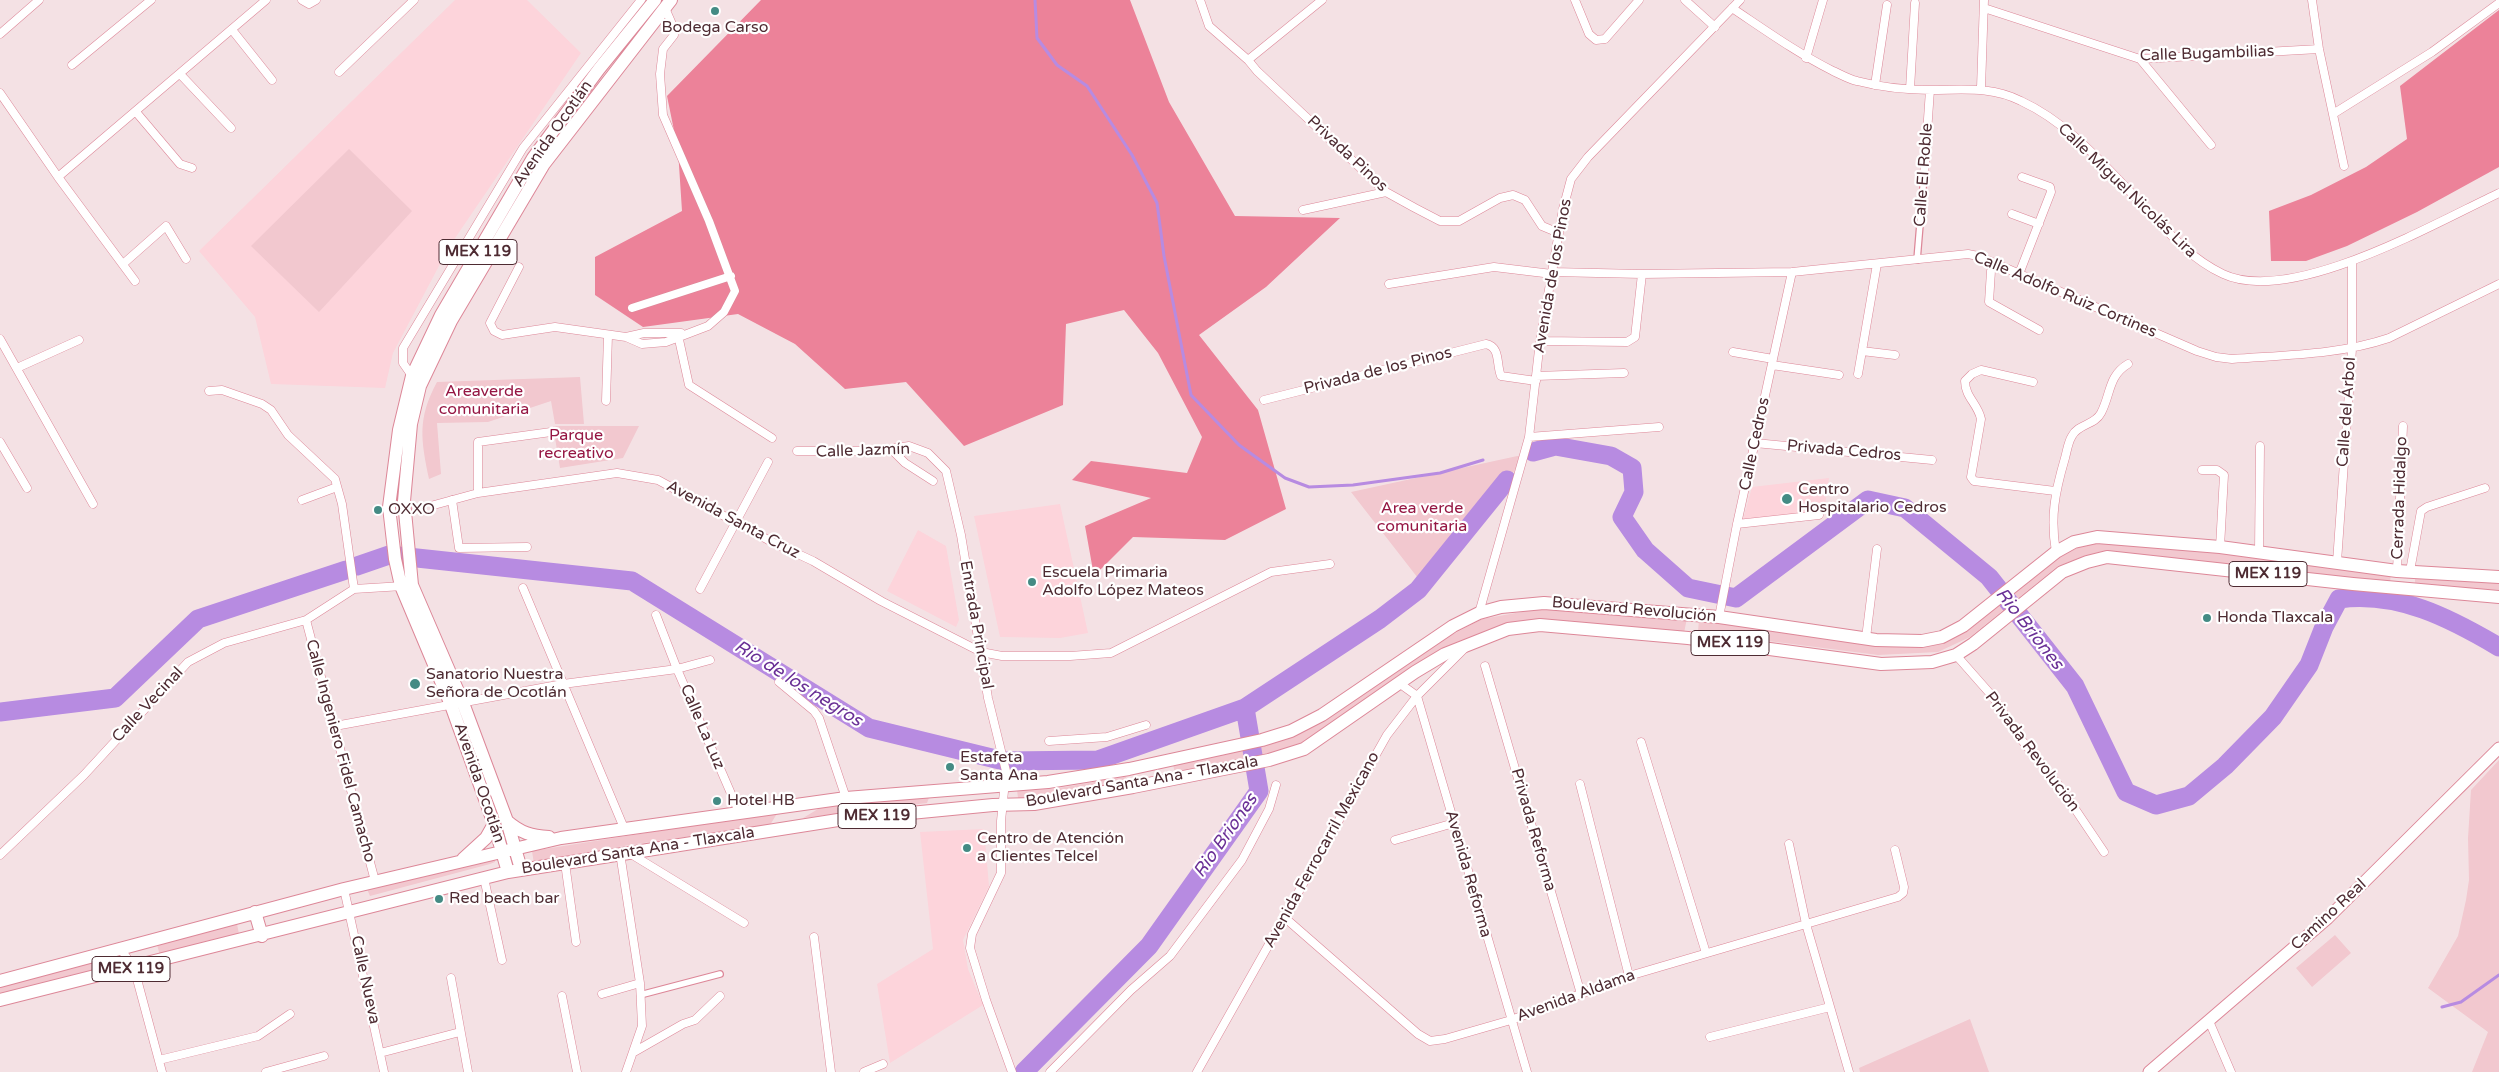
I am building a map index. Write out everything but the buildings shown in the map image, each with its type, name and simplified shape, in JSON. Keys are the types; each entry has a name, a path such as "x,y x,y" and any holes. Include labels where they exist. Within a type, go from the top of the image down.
{"main road":[{"name":"Avenida Ocotlán","path":"508,872 507,821 407,586 396,566 389,507 400,430 412,376 441,316 533,158 599,69 664,3"},
{"name":"Avenida Ocotlán","path":"407,586 410,565 404,501 411,424 420,386 451,321 544,164 664,3"},
{"name":"Boulevard Revolución","path":"1280,735 1322,715 1453,626 1479,613 1501,607 1544,603 1690,614 1866,638 1922,641 1942,637 1974,619 2034,568 2056,552 2074,542 2098,537 2220,547 2397,570 2499,577"},
{"name":"Boulevard Revolución","path":"1285,755 1304,748 1322,738 1399,683 1438,658 1469,642 1508,628 1540,625 1688,638 1881,664 1932,662 1956,655 1986,635 2062,572 2087,562 2107,557 2353,584 2499,597"},
{"path":"1688,638 1690,614"},
{"name":"Avenida Ocotlán","path":"457,704 494,824 521,869"},
{"name":"Boulevard Santa Ana - Tlaxcala","path":"0,981 374,881 562,838 846,798 1048,782 1129,769 1280,735"},
{"name":"Camino Real","path":"2150,1072 2328,918 2499,748"},
{"name":"Boulevard Santa Ana - Tlaxcala","path":"0,1000 262,936 521,869 838,820 1004,804 1034,804 1176,779 1285,755"},
{"path":"1171,760 1176,779"},
{"path":"1129,769 1133,787"},
{"path":"790,828 785,822 789,815 808,810 824,802"},
{"path":"507,821 519,832 528,835 562,838"},
{"path":"462,860 475,850 494,824"},
{"path":"255,912 262,936"}],"street":[{"path":"0,34 29,3 39,0"},
{"path":"72,65 151,0"},
{"path":"58,177 233,31 266,0"},
{"path":"302,0 309,4 316,0"},
{"path":"339,72 414,0"},
{"path":"412,376 403,363 404,348 523,148 641,0"},
{"name":"Privada Pinos","path":"1200,0 1209,26 1248,60 1386,192 1440,221 1459,221 1500,198 1513,196 1525,200 1542,226 1559,233"},
{"path":"1248,60 1322,0"},
{"path":"1575,0 1589,34 1596,40 1605,39 1639,0"},
{"path":"1685,0 1715,27"},
{"name":"Avenida de los Pinos","path":"1479,613 1530,437 1540,341 1559,233 1571,179 1588,157 1740,0"},
{"path":"1806,58 1823,0"},
{"path":"2312,0 2319,49 2344,166"},
{"path":"626,337 642,344 666,342 708,326 724,312 735,291 731,276 664,115 660,74 663,49 674,35 664,3"},
{"path":"1910,88 1914,3"},
{"path":"2333,114 2432,52 2499,3"},
{"path":"1981,88 1984,4"},
{"name":"Calle Bugambilias","path":"1984,4 2140,59 2319,49"},
{"path":"1875,84 1887,5"},
{"name":"Calle Miguel Nicolás Lira","path":"1732,8 1806,58 1854,81 1930,90 1981,88 2022,101 2054,120 2089,149 2191,255 2225,275 2249,281 2277,282 2307,276 2352,261 2499,193"},
{"path":"233,31 272,80"},
{"path":"2140,59 2211,145"},
{"path":"180,74 230,128"},
{"name":"Calle El Roble","path":"1917,260 1930,90"},
{"path":"0,93 58,177 135,282"},
{"path":"136,112 180,164 192,168"},
{"path":"2019,274 2051,192 2050,187 2022,176"},
{"path":"1303,210 1386,192"},
{"path":"2012,214 2039,224"},
{"path":"123,264 166,226 186,259"},
{"name":"Calle Adolfo Ruiz Cortines","path":"1389,284 1494,267 1552,273 1792,272 1968,254 1995,263 2197,351 2216,358 2232,359 2352,349 2389,338 2499,284"},
{"name":"Calle del Árbol","path":"2337,562 2352,349 2352,261"},
{"path":"1995,263 1991,271 1989,302 2039,330"},
{"path":"1858,374 1877,264"},
{"path":"518,267 490,323 494,331 502,335 555,327 626,337 648,333 678,336"},
{"name":"Calle Cedros","path":"1719,617 1737,524 1792,272"},
{"path":"1540,341 1627,342 1636,337 1642,274"},
{"path":"632,308 731,276"},
{"path":"648,333 649,344"},
{"path":"606,401 608,335"},
{"path":"678,336 689,385 772,438"},
{"path":"0,339 93,504"},
{"path":"17,368 79,340"},
{"name":"Privada de los Pinos","path":"1264,400 1486,344 1492,345 1496,350 1501,376 1536,378"},
{"path":"1862,351 1895,354"},
{"path":"1733,352 1840,376"},
{"path":"2056,552 2052,517 2054,492 2072,436 2079,428 2095,420 2101,414 2115,373 2128,364"},
{"path":"2033,382 1981,370 1972,374 1966,381 1965,390 1980,412 1981,419 1971,477 1974,481 2054,492"},
{"path":"1536,378 1624,373"},
{"path":"209,391 222,390 244,396 271,410 288,436 335,479 342,504 354,589"},
{"name":"Cerrada Hidalgo","path":"2397,570 2403,426"},
{"path":"1530,437 1659,428"},
{"path":"478,493 478,442 551,432"},
{"path":"0,442 27,488"},
{"name":"Privada Cedros","path":"1755,443 1932,460"},
{"name":"Calle Jazmín","path":"797,451 838,452 909,446 928,453"},
{"path":"2259,552 2260,446"},
{"path":"891,449 905,463 933,481"},
{"name":"Entrada Principal","path":"928,453 946,471 953,495 988,698 1006,771 1001,821 1002,873 972,934 970,948 1011,1071"},
{"path":"700,589 768,462"},
{"path":"2202,470 2217,470 2224,475 2220,547"},
{"name":"Avenida Santa Cruz","path":"434,505 478,493 617,473 658,480 736,523 813,562 881,601 981,652 1002,656 1103,655 1271,572 1330,564"},
{"path":"302,500 337,486"},
{"name":"Cerrada Hidalgo","path":"2410,571 2421,511 2427,507 2485,488"},
{"path":"452,500 459,548 528,547"},
{"path":"1737,524 1819,515"},
{"path":"1866,638 1877,548"},
{"name":"Calle Vecinal","path":"0,854 84,775 188,662 224,643 306,620 354,589 407,586"},
{"path":"523,588 624,828"},
{"name":"Calle La Luz","path":"656,615 677,669 739,812"},
{"name":"Calle Ingeniero Fidel Camacho","path":"306,620 374,881"},
{"name":"Avenida Ferrocarril Mexicano","path":"1197,1072 1387,735 1417,696 1459,656 1469,642"},
{"name":"Privada Revolución","path":"1956,655 1992,698 2020,738 2061,788 2104,852"},
{"path":"335,726 563,684 677,669 710,660"},
{"name":"Privada Reforma","path":"1485,666 1581,994"},
{"path":"779,682 814,711 819,718 846,798"},
{"path":"1399,683 1417,696"},
{"name":"Avenida Reforma","path":"1417,696 1526,1072"},
{"path":"1049,741 1107,737 1146,725"},
{"path":"1641,742 1706,953"},
{"path":"1580,784 1629,976"},
{"path":"1050,1072 1131,990 1170,956 1242,860 1269,809 1276,785"},
{"path":"1396,840 1454,823"},
{"path":"1789,844 1806,924 1849,1072"},
{"name":"Avenida Aldama","path":"1284,917 1418,1034 1430,1041 1445,1039 1511,1020 1629,976 1898,897 1903,893 1904,887 1895,850"},
{"path":"624,853 744,923"},
{"path":"624,853 640,983 642,1026 626,1072"},
{"path":"564,862 576,942"},
{"path":"484,878 502,960"},
{"name":"Calle Nueva","path":"344,889 384,1072"},
{"path":"814,937 830,1068"},
{"path":"120,948 134,968 162,1072"},
{"path":"640,995 720,974"},
{"path":"450,978 468,1072"},
{"path":"602,994 640,983"},
{"path":"562,996 577,1072"},
{"path":"634,1052 683,1024 695,1020 720,996"},
{"path":"1710,1037 1830,1007"},
{"path":"159,1060 258,1036 290,1014"},
{"path":"2209,1021 2231,1072"},
{"path":"380,1053 460,1032"},
{"path":"266,1072 324,1056"},
{"path":"864,1072 883,1064"}],"shaded area":[{"path":"455,0 527,0 581,53 449,247 393,353 385,388 271,384 255,317 199,251"},
{"path":"761,0 1130,0 1169,102 1235,216 1340,218 1266,287 1199,335 1258,410 1286,509 1225,540 1133,537 1094,576 1085,526 1151,498 1072,480 1091,461 1187,473 1202,437 1158,353 1124,310 1066,324 1063,405 964,446 906,382 845,389 795,344 738,314 643,327 595,295 595,257 682,211 678,150 667,96"},
{"path":"2499,10 2499,167 2417,212 2347,246 2306,261 2271,261 2269,211 2311,195 2366,167 2407,139 2400,86"},
{"name":"Centro Hospitalario Cedros","path":"1829,478 1824,512 1743,520 1752,487"},
{"name":"Escuela Primaria Adolfo López Mateos","path":"1060,504 1088,633 1060,638 1000,637 974,516"},
{"path":"918,530 946,546 959,620 956,627 887,591"},
{"path":"984,829 989,886 963,940 968,969 983,1005 890,1063 877,984 933,949 920,832"}],"green space":[{"path":"349,149 412,211 319,312 251,246"},
{"name":"Areaverde comunitaria","path":"580,377 584,424 555,424 551,401 488,422 437,423 441,474 429,479 422,430 426,407 437,382"},
{"name":"Parque recreativo","path":"553,426 639,426 623,458 560,468"},
{"name":"Area verde comunitaria","path":"1522,455 1520,464 1421,582 1351,492"},
{"path":"2104,542 2221,551 2391,573 2390,583 2083,557 2058,566 1970,637 1938,652 1878,655 1698,632 1699,619 1874,643 1941,639 2058,557 2080,547"},
{"path":"2415,574 2499,579 2499,590 2415,585"},
{"path":"1544,608 1687,618 1684,633 1543,622 1482,634 1303,746 1176,778 1172,760 1279,737 1425,649 1482,619"},
{"path":"2499,760 2499,1072 2472,1072 2488,1032 2428,988 2458,936 2466,900 2469,880 2468,838 2471,790"},
{"path":"1126,777 1128,782 1055,795 1018,798 1017,790 1053,789"},
{"path":"930,795 927,803 803,818 823,806"},
{"path":"778,812 770,825 629,845 534,864 532,851"},
{"path":"495,859 495,862 490,864 370,896 367,889"},
{"path":"237,924 239,934 160,955 157,945"},
{"path":"2335,935 2351,953 2312,987 2296,968"},
{"path":"113,956 116,965 0,993 0,987"},
{"path":"1970,1019 1989,1072 1860,1072 1859,1068"}],"waterway":[{"path":"1035,0 1037,38 1057,65 1087,86 1132,155 1157,203 1164,256 1191,395 1239,445 1285,478 1309,487 1353,485 1440,473 1483,460"},
{"name":"Rio Briones","path":"1533,452 1555,446 1611,456 1632,468 1634,492 1622,517 1645,550 1688,588 1736,598 1868,500 1905,508 1989,577 2075,686 2126,792 2156,805 2189,796 2225,766 2273,717 2309,665 2324,627 2339,599 2382,599 2403,603 2423,609 2462,626 2499,647"},
{"name":"Rio Briones","path":"1024,1072 1149,946 1259,791 1245,708 1380,619 1418,590 1507,480"},
{"name":"Rio de los negros","path":"357,566 389,555 632,581 869,728 1004,761 1098,760 1245,708"},
{"name":"Rio de los negros","path":"0,712 115,698 198,619 346,570"},
{"path":"2442,1007 2461,1002 2499,975"}],"place":[{"name":"Bodega Carso","path":"715,11"},
{"name":"Centro Hospitalario Cedros","path":"1787,499"},
{"name":"OXXO","path":"378,510"},
{"name":"Escuela Primaria Adolfo López Mateos","path":"1032,582"},
{"name":"Honda Tlaxcala","path":"2207,618"},
{"name":"Sanatorio Nuestra Señora de Ocotlán","path":"415,684"},
{"name":"Estafeta Santa Ana","path":"950,767"},
{"name":"Hotel HB","path":"717,801"},
{"name":"Centro de Atención a Clientes Telcel","path":"967,848"},
{"name":"Red beach bar","path":"439,899"}]}
